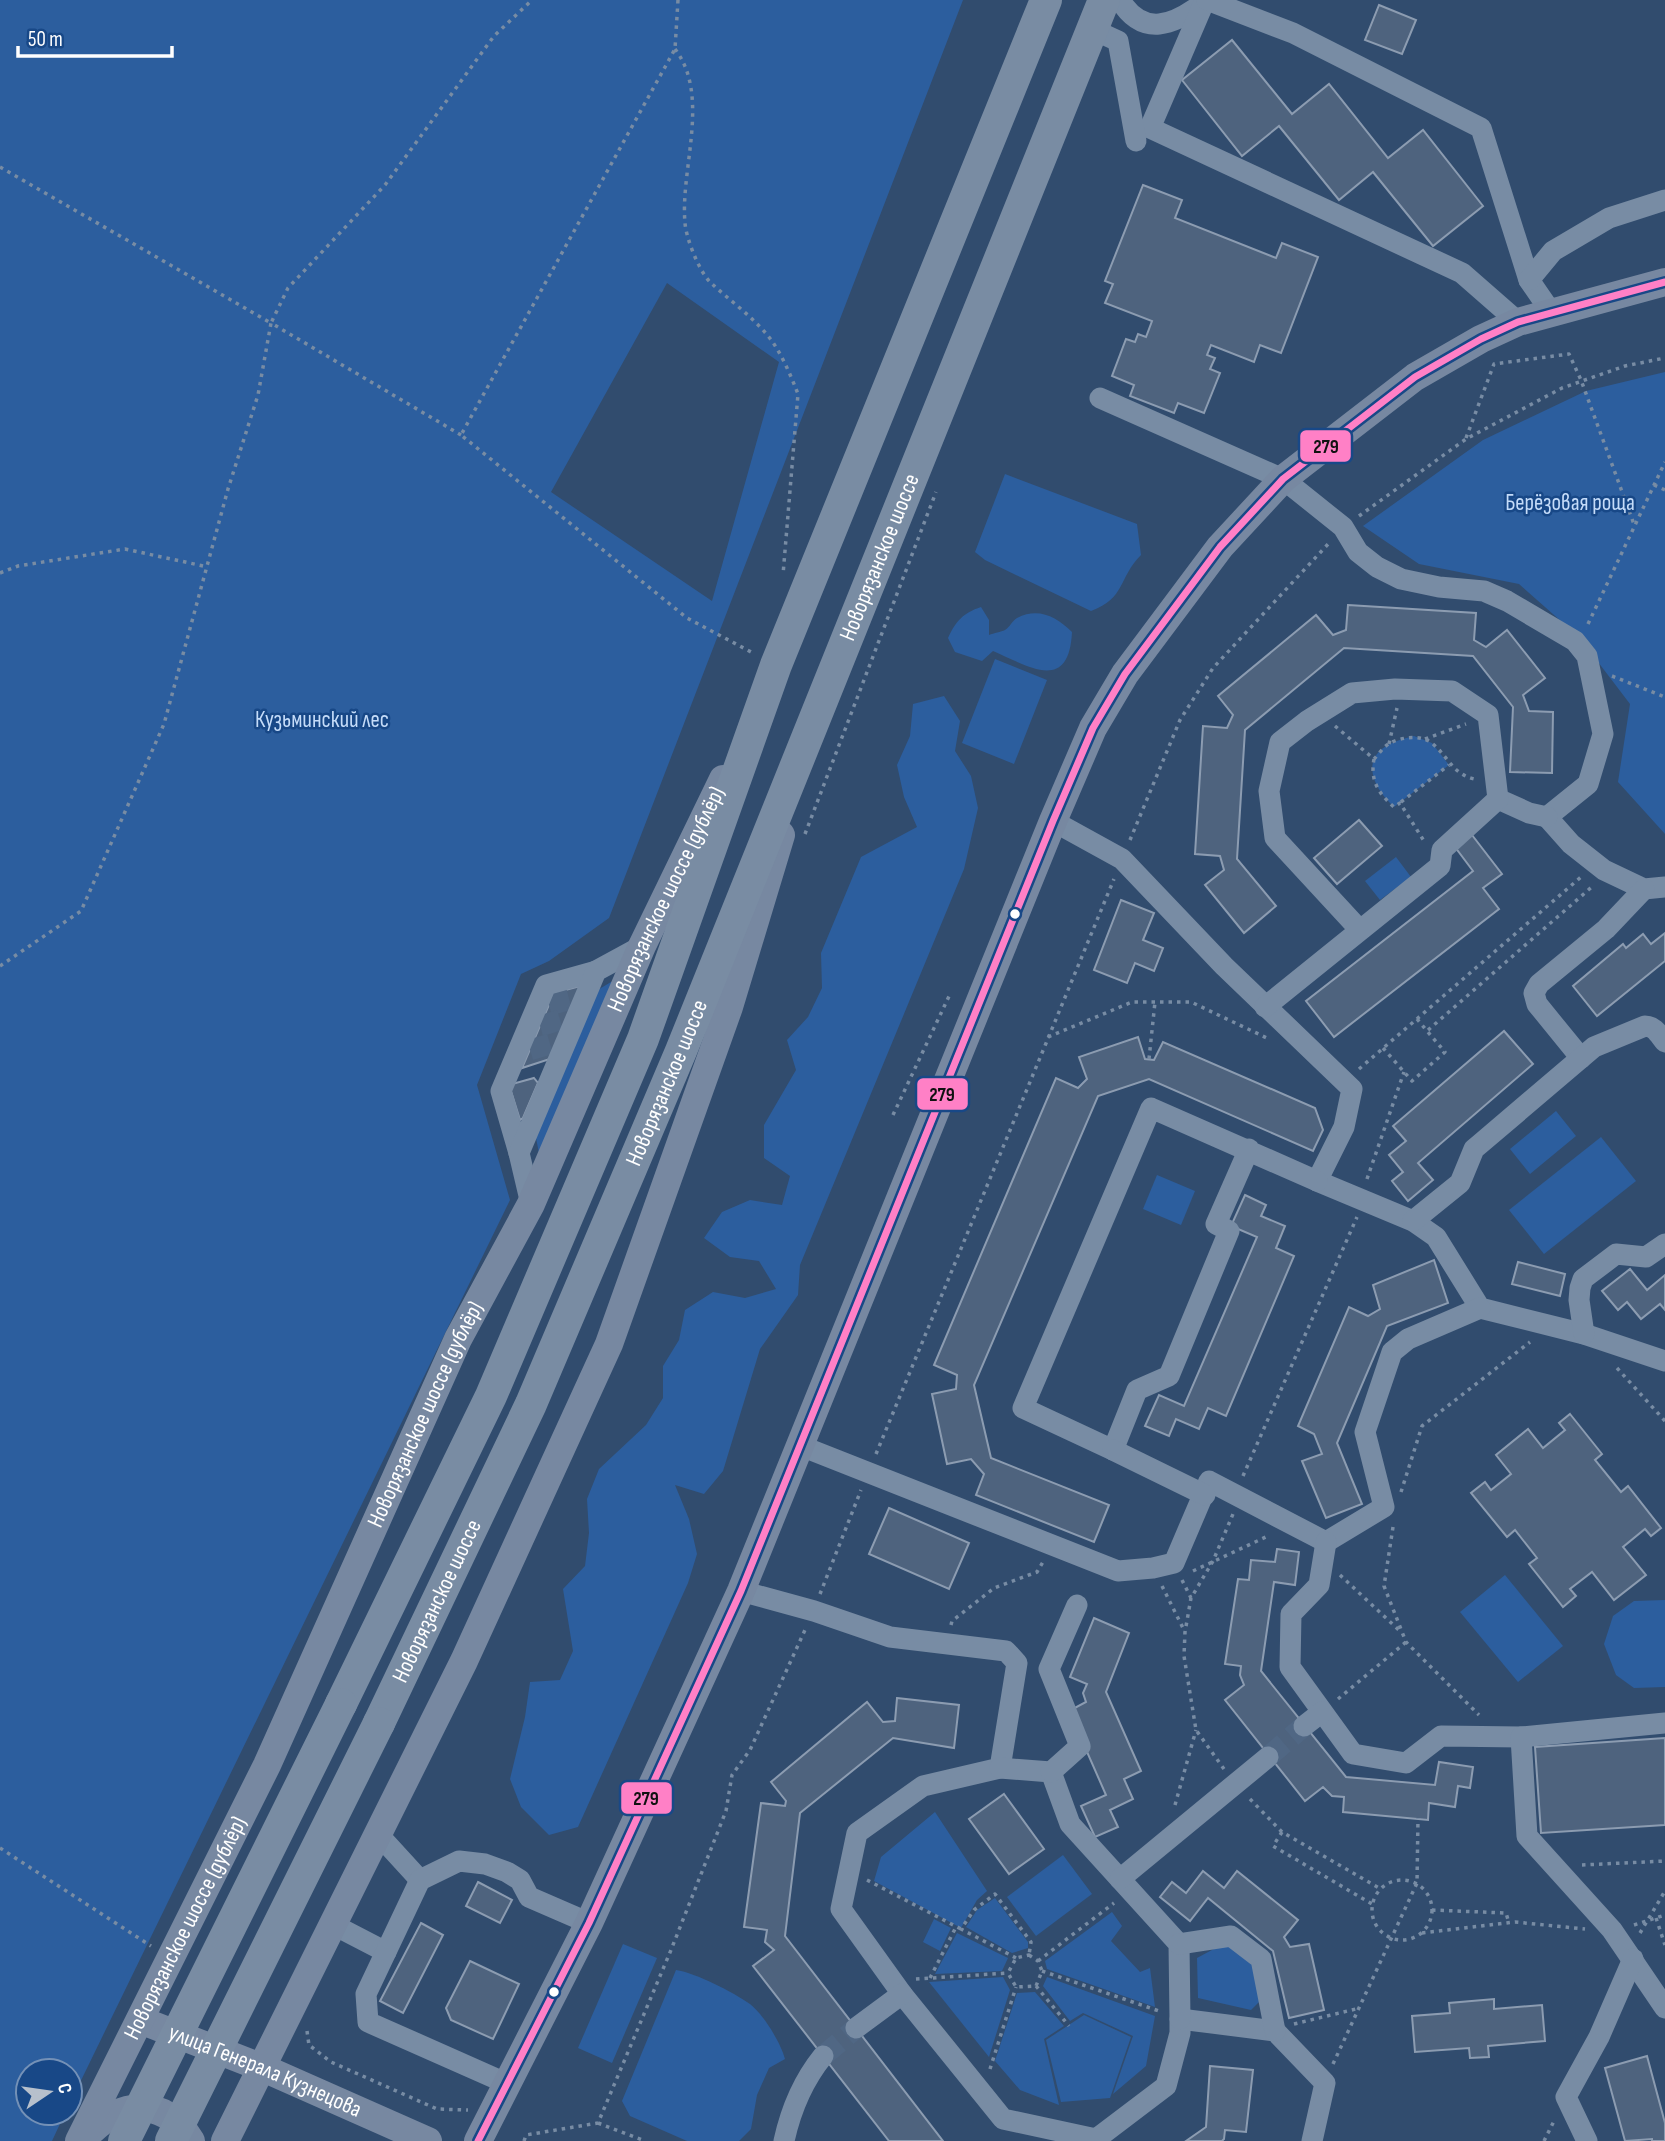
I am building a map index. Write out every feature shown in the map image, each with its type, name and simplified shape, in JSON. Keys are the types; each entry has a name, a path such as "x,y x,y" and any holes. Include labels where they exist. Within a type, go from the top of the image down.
{"highway":[{"name":"Новорязанское шоссе","path":"124,2141 491,1396 643,1039 772,675 1046,0"},
{"name":"Новорязанское шоссе","path":"171,2141 379,1723 531,1404 681,1051 1104,0"}],"main road":[{"path":"478,2141 589,1923 741,1591 1053,821 1093,728 1125,674 1220,547 1283,480 1415,377 1480,339 1518,322 1665,282"},
{"name":"Новорязанское шоссе (дублёр)","path":"81,2141 267,1765 458,1339 531,1204 642,946 772,675"},
{"path":"225,2141 464,1661 609,1344 729,1007 825,692"},
{"name":"улица Генерала Кузнецова","path":"140,2020 263,2068 428,2141"},
{"path":"81,2141 98,2124 120,2111 139,2108 160,2112 181,2124 191,2141"}],"lane":[{"path":"1120,0 1130,15 1154,25 1176,22 1206,1"},
{"path":"1206,1 1293,33 1481,128 1529,280 1551,312"},
{"path":"1206,1 1150,128 1462,273 1518,322"},
{"path":"1092,29 1118,41 1136,141"},
{"path":"1529,280 1553,251 1609,218 1665,200"},
{"path":"1100,398 1283,480 1343,527 1358,552 1377,567 1401,579 1439,587 1484,591 1575,640 1587,656 1603,734 1588,784 1547,817"},
{"path":"1359,929 1275,838 1269,791 1280,742 1352,693 1452,691 1488,715 1497,792"},
{"path":"1265,1007 1440,866 1442,850 1497,792"},
{"path":"1497,792 1529,813 1547,817 1572,844 1602,868 1655,888 1539,984 1534,993 1537,1004 1581,1058"},
{"path":"1053,821 1122,859 1265,1007 1352,1089 1344,1127 1317,1181"},
{"path":"531,1204 501,1091 533,1029 546,985 596,971 642,946"},
{"path":"519,1153 578,1006 596,971"},
{"path":"1413,1221 1457,1186 1474,1149 1594,1047 1645,1026 1656,1030 1665,1042"},
{"path":"1205,1494 1024,1408 1151,1108 1413,1221 1436,1237 1480,1308"},
{"path":"1113,1450 1137,1390 1169,1376 1229,1231 1216,1224 1249,1149"},
{"path":"1584,1334 1579,1300 1583,1279 1610,1256 1621,1254 1646,1257 1665,1244"},
{"path":"1665,1361 1584,1334 1480,1308 1408,1339 1392,1352 1365,1432 1389,1510 1325,1551 1319,1585 1291,1614 1290,1667 1353,1755 1406,1763 1441,1736 1510,1737 1665,1723"},
{"path":"801,1446 1118,1571 1174,1563 1209,1481 1292,1524 1325,1551"},
{"path":"741,1591 814,1611 890,1637 1006,1651 1017,1663 1000,1768"},
{"path":"1051,1772 1070,1824 1179,1944 1180,2033 1166,2086 1096,2139 1003,2119 897,1987 841,1909 858,1833 923,1786 1000,1768 1051,1772 1080,1746 1049,1669 1077,1605"},
{"path":"1304,1726 1322,1712"},
{"path":"1510,1737 1527,1836 1612,1930 1665,2008"},
{"path":"1125,1885 1165,1841 1268,1756"},
{"path":"377,1833 420,1880"},
{"path":"508,2084 368,2022 366,1994 420,1880 459,1861 485,1864 520,1880 530,1897 589,1923"},
{"path":"332,1924 386,1952"},
{"path":"1179,1944 1231,1936 1261,1959 1275,2030 1325,2083 1312,2141"},
{"path":"1587,2141 1566,2097 1599,2038 1631,1956"},
{"path":"856,2028 897,1987"},
{"path":"1180,2019 1275,2030"},
{"path":"784,2141 790,2114 807,2076 823,2056"}],"path":[{"path":"0,966 81,912 164,724 228,489 258,395 271,323 288,288 385,184 494,36 532,0"},
{"path":"461,435 675,49 678,0"},
{"path":"675,49 681,57 693,94 685,223 692,250 708,280 734,301 771,340 788,369 798,394 782,584"},
{"path":"0,167 461,435 687,618 772,675"},
{"path":"1466,439 1494,364 1569,354 1634,527"},
{"path":"598,2123 726,1811 732,1775 750,1750 814,1611 868,1472 1180,720 1213,668 1343,527 1466,439 1581,380 1625,366 1665,358"},
{"path":"1665,461 1582,634 1587,656 1606,674 1665,697"},
{"path":"1654,485 1665,490"},
{"path":"0,573 18,566 125,548 208,567"},
{"path":"1389,744 1400,690"},
{"path":"1321,713 1374,759"},
{"path":"1425,740 1488,715"},
{"path":"1450,765 1394,807 1381,795 1371,774 1374,759 1389,744 1414,736 1432,743 1450,765 1464,776 1497,792"},
{"path":"1400,803 1440,866"},
{"path":"1344,1082 1602,868"},
{"path":"1427,1031 1602,868"},
{"path":"893,1115 951,992"},
{"path":"1048,1037 1132,1002 1191,1002 1278,1043"},
{"path":"1149,1059 1155,1002"},
{"path":"1383,1048 1412,1081 1445,1052 1417,1019"},
{"path":"1165,1841 1196,1730 1184,1656 1191,1598 1213,1561 1241,1498 1243,1476 1362,1200 1404,1072"},
{"path":"1510,1737 1406,1642 1384,1587 1389,1510 1422,1426 1551,1326"},
{"path":"1610,1361 1665,1420"},
{"path":"1213,1561 1292,1524"},
{"path":"945,1644 952,1621 993,1588 1037,1572 1053,1545"},
{"path":"1325,1551 1403,1634"},
{"path":"1153,1568 1185,1632"},
{"path":"1322,1712 1406,1642"},
{"path":"1196,1730 1235,1784 1282,1832 1379,1888"},
{"path":"1325,2083 1417,1883 1418,1818"},
{"path":"1282,1832 1273,1846 1372,1904"},
{"path":"0,1849 134,1935"},
{"path":"1555,1867 1665,1861"},
{"path":"849,1871 1016,1958 1029,1955 1038,1961 1042,1971 1036,1986"},
{"path":"1422,1933 1431,1919 1428,1894 1417,1883 1401,1880 1379,1888 1372,1904 1375,1924 1381,1933 1390,1938 1408,1940 1422,1933 1509,1923 1612,1930 1665,1915"},
{"path":"1038,1961 1125,1885"},
{"path":"1631,1956 1645,1922 1665,1891"},
{"path":"930,1978 959,1928 974,1910 995,1894 1031,1942 1029,1955"},
{"path":"1432,1910 1506,1913 1509,1923"},
{"path":"1656,1918 1665,1945"},
{"path":"1008,1973 1016,1958"},
{"path":"1042,1971 1180,2019"},
{"path":"897,1987 930,1978 1008,1973"},
{"path":"983,2094 1016,1987 1008,1973"},
{"path":"1016,1987 1036,1986"},
{"path":"1036,1986 1069,2026"},
{"path":"1275,2030 1360,2008"},
{"path":"306,2023 309,2045 331,2062 437,2109 470,2110"},
{"path":"524,2141 526,2135 598,2123 645,2141"}],"green space":[{"name":"Кузьминский лес","path":"0,0 963,0 609,918 549,961 521,974 477,1085 510,1200 84,2074 84,2057 14,2057 14,2127 58,2127 52,2141 0,2141","holes":["667,283 779,362 712,601 551,492"]},
{"name":"Берёзовая роща","path":"1665,372 1665,834 1618,782 1630,704 1579,637 1519,584 1419,564 1363,526 1483,440 1586,391"},
{"path":"1005,474 1137,524 1141,555 1110,600 1091,611 985,560 975,552"},
{"path":"981,607 989,620 989,635 1005,630 1015,619 1033,613 1047,615 1060,622 1072,632 1069,651 1063,663 1055,669 1044,670 993,651 982,661 955,652 948,638 951,632 965,615"},
{"path":"995,659 1047,680 1014,764 962,743"},
{"path":"944,696 960,721 955,751 971,776 978,808 964,869 800,1265 798,1295 760,1349 723,1471 704,1494 675,1485 689,1519 697,1554 688,1583 578,1827 549,1835 521,1807 510,1779 525,1717 530,1682 560,1680 573,1651 563,1589 585,1566 589,1533 587,1499 599,1469 646,1425 663,1398 663,1366 679,1340 685,1310 713,1292 745,1298 776,1289 759,1261 730,1257 704,1238 722,1212 750,1200 782,1205 790,1176 764,1158 764,1125 796,1070 787,1040 808,1017 822,988 821,953 861,857 917,827 904,797 897,765 910,736 913,704"},
{"path":"1414,736 1432,743 1449,765 1394,807 1380,792 1372,765 1382,749"},
{"path":"1396,857 1411,877 1380,900 1365,881"},
{"path":"611,982 614,983 540,1158 536,1138 596,991"},
{"path":"1556,1111 1576,1136 1530,1174 1510,1149"},
{"path":"1601,1137 1636,1181 1544,1254 1509,1210"},
{"path":"1157,1175 1195,1191 1181,1225 1143,1209"},
{"path":"1505,1575 1563,1646 1518,1682 1460,1612"},
{"path":"1665,1600 1665,1687 1634,1688 1616,1675 1604,1644 1613,1616 1634,1601"},
{"path":"935,1812 987,1891 977,1900 961,1928 874,1881 881,1857"},
{"path":"1063,1855 1092,1894 1036,1936 1007,1897"},
{"path":"995,1898 1028,1942 1028,1948 1012,1953 966,1927 977,1910"},
{"path":"1112,1912 1122,1926 1111,1941 1140,1972 1150,1968 1155,2007 1047,1969 1045,1961"},
{"path":"934,1919 951,1928 940,1951 923,1942"},
{"path":"957,1933 1008,1958 1002,1971 935,1974"},
{"path":"1225,1943 1259,1970 1261,2000 1251,2010 1198,1998 1197,1958"},
{"path":"623,1944 657,1958 612,2063 578,2048"},
{"path":"676,1970 714,1984 750,2004 766,2022 783,2052 785,2059 769,2068 757,2095 751,2129 739,2141 687,2141 630,2116 622,2101"},
{"path":"1003,1977 1010,1990 989,2057 929,1982"},
{"path":"1047,1977 1155,2016 1146,2066 1113,2094 1133,2036 1083,2013 1070,2021 1043,1986"},
{"path":"1035,1992 1064,2026 1044,2039 1059,2105 1020,2090 995,2061 1017,1993"},
{"path":"1084,2015 1131,2037 1110,2098 1061,2102 1046,2040"}],"building":[{"path":"1379,5 1416,20 1402,54 1365,40"},
{"path":"1232,40 1292,114 1329,84 1388,158 1423,130 1483,206 1433,246 1373,172 1339,200 1279,126 1242,156 1182,80"},
{"path":"1143,185 1182,200 1175,218 1276,258 1282,243 1318,257 1281,353 1260,345 1254,362 1211,345 1207,355 1215,358 1210,369 1220,373 1204,413 1178,403 1174,413 1130,396 1134,385 1112,376 1126,339 1135,342 1138,334 1146,337 1152,321 1105,303 1113,284 1105,281"},
{"path":"1348,605 1476,613 1474,640 1486,647 1507,630 1545,678 1523,695 1529,711 1553,712 1552,773 1510,772 1513,707 1473,656 1344,648 1245,730 1237,859 1276,906 1244,933 1205,885 1224,870 1220,856 1195,854 1203,726 1227,728 1233,715 1218,696 1316,615 1333,635 1346,630"},
{"path":"1359,820 1382,846 1337,884 1314,858"},
{"path":"1472,835 1502,874 1483,888 1499,909 1334,1037 1306,1001 1473,871 1455,847"},
{"path":"1121,900 1154,913 1143,940 1163,948 1154,971 1135,963 1127,983 1094,970"},
{"path":"1665,933 1665,961 1597,1016 1573,986 1623,944 1626,948 1643,934 1651,944"},
{"path":"584,985 553,1058 522,1068 554,993"},
{"path":"1504,1031 1533,1064 1418,1163 1433,1180 1408,1201 1392,1181 1403,1172 1389,1155 1406,1141 1393,1126"},
{"path":"1138,1037 1145,1059 1154,1060 1163,1042 1315,1108 1323,1130 1313,1151 1149,1079 1098,1096 974,1385 991,1458 1109,1505 1094,1542 976,1495 984,1474 971,1459 947,1464 932,1394 956,1389 957,1375 934,1365 1056,1078 1078,1088 1087,1079 1079,1057"},
{"path":"534,1078 538,1083 520,1120 510,1088 512,1084"},
{"path":"1245,1195 1266,1205 1261,1216 1285,1226 1276,1248 1294,1256 1226,1416 1208,1408 1199,1429 1176,1419 1169,1436 1145,1426 1159,1395 1184,1406 1257,1237 1231,1226"},
{"path":"1434,1260 1448,1303 1387,1326 1337,1443 1362,1504 1326,1518 1302,1461 1322,1454 1314,1434 1298,1426 1349,1307 1368,1316 1380,1309 1373,1285"},
{"path":"1518,1262 1565,1274 1560,1296 1512,1284"},
{"path":"1630,1269 1647,1290 1665,1275 1665,1310 1660,1304 1641,1319 1627,1302 1618,1310 1602,1291"},
{"path":"1570,1414 1602,1454 1595,1460 1621,1492 1628,1486 1661,1528 1651,1536 1645,1529 1623,1547 1646,1575 1614,1600 1592,1572 1570,1589 1576,1596 1563,1607 1529,1564 1537,1558 1515,1530 1507,1537 1471,1493 1485,1482 1491,1490 1511,1474 1496,1455 1528,1429 1543,1448 1565,1430 1559,1423"},
{"path":"889,1508 969,1543 949,1589 869,1554"},
{"path":"1277,1549 1299,1552 1295,1585 1274,1582 1261,1671 1346,1777 1435,1785 1439,1762 1473,1767 1470,1788 1458,1786 1455,1807 1429,1803 1428,1820 1343,1812 1344,1797 1332,1796 1323,1787 1305,1801 1225,1700 1244,1685 1240,1675 1241,1666 1225,1664 1238,1579 1249,1580 1251,1560 1275,1562"},
{"path":"1094,1618 1129,1633 1106,1692 1141,1771 1124,1779 1133,1799 1110,1810 1118,1827 1095,1837 1081,1806 1106,1795 1069,1711 1086,1702 1083,1693 1087,1684 1070,1677"},
{"path":"897,1698 959,1705 954,1748 893,1738 800,1813 785,1936 943,2141 889,2141 753,1966 774,1950 765,1942 767,1930 744,1927 761,1803 785,1806 786,1801 771,1782 867,1702 883,1722 895,1721"},
{"path":"1665,1738 1665,1825 1541,1833 1535,1747"},
{"path":"1004,1794 1044,1849 1009,1874 969,1819"},
{"path":"1203,1871 1224,1888 1237,1871 1298,1920 1284,1937 1290,1947 1309,1944 1324,2010 1289,2018 1273,1951 1208,1898 1190,1921 1160,1897 1172,1882 1186,1893"},
{"path":"478,1882 512,1900 500,1923 466,1906"},
{"path":"421,1923 443,1935 403,2013 380,2001"},
{"path":"470,1961 519,1984 493,2039 451,2020 446,2008"},
{"path":"1494,1999 1494,2009 1542,2005 1545,2041 1488,2046 1489,2057 1470,2058 1469,2048 1415,2052 1412,2016 1450,2013 1449,2003"},
{"path":"1647,2056 1665,2123 1665,2141 1625,2141 1605,2068"},
{"path":"1210,2066 1253,2070 1246,2132 1225,2130 1222,2141 1186,2141 1206,2127"}],"tunnel":[{"path":"549,1005 579,997"},
{"path":"540,1026 570,1017"},
{"path":"530,1050 560,1041"},
{"path":"1268,1757 1304,1726"},
{"path":"823,2056 856,2028"}],"transit line":[{"name":"279","path":"478,2141 589,1923 741,1591 1053,821 1093,728 1125,674 1220,547 1283,479 1415,377 1481,339 1518,322 1665,282"}]}
